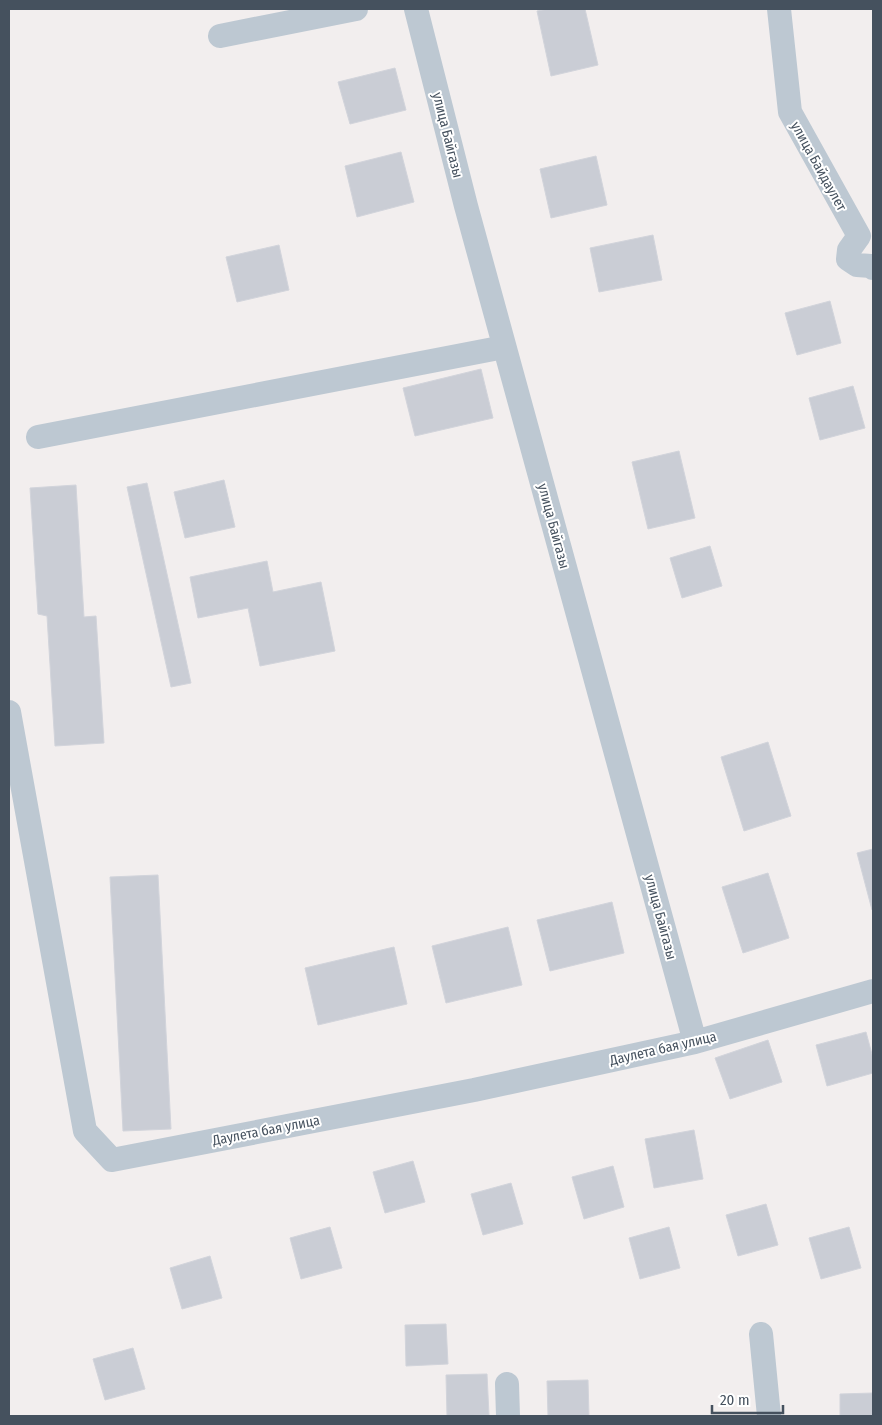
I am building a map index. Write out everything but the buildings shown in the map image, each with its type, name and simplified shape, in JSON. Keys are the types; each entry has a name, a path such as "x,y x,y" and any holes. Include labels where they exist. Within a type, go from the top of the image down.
{"street":[{"path":"220,36 356,9"},
{"name":"улица Байгазы","path":"416,9 504,347 696,1042"},
{"name":"улица Байдаулет","path":"780,9 790,112 859,236 849,250 848,259 857,265 871,266 873,268"},
{"path":"38,438 504,347"},
{"name":"Даулета бая улица","path":"9,712 85,1132 112,1160 474,1090 696,1042 873,990"},
{"path":"761,1334 769,1416"},
{"path":"507,1384 508,1416"}]}
